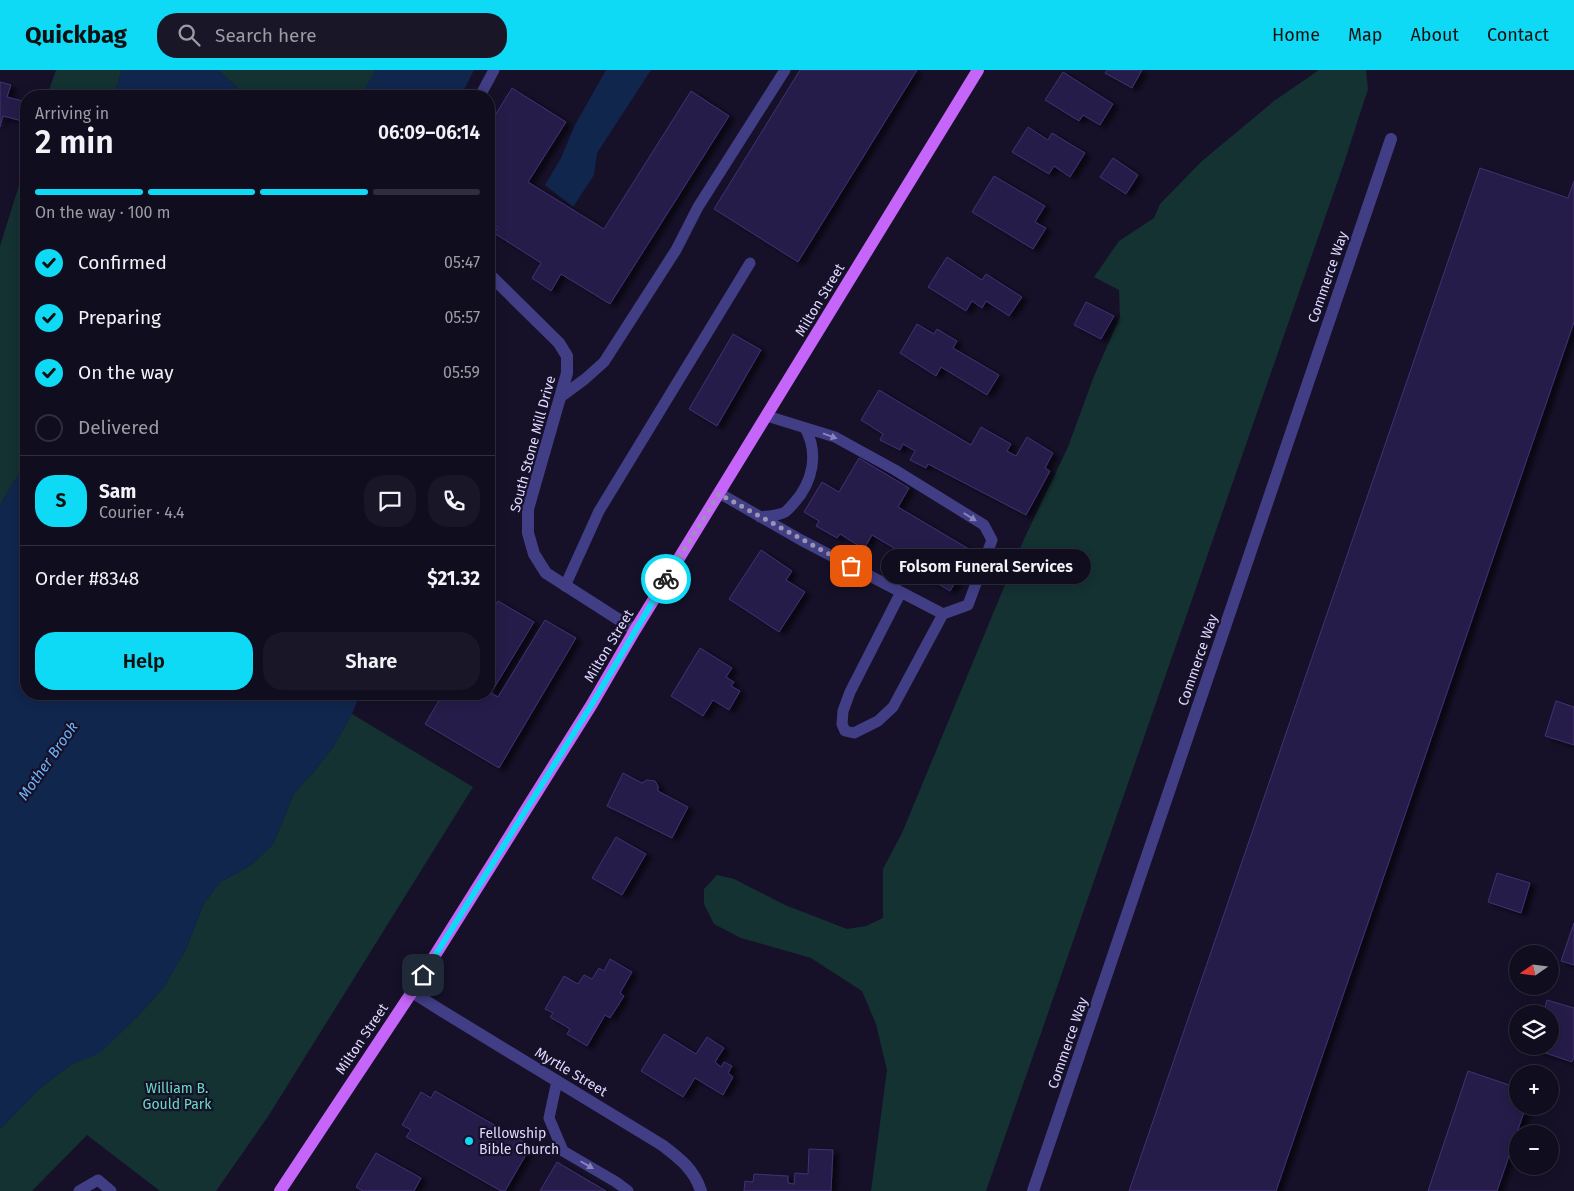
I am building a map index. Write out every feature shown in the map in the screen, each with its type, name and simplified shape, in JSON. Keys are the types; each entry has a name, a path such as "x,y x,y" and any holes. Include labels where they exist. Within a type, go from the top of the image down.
{"main road":[{"name":"Milton Street","path":"275,1191 283,1186 412,992 587,712 978,70"}],"street":[{"name":"Commerce Way","path":"1033,1191 1391,139"},
{"name":"South Stone Mill Drive","path":"495,280 559,342 567,356 567,373 562,396 528,509 528,533 534,554 546,573 636,630"},
{"name":"Myrtle Street","path":"412,992 662,1145 681,1159 697,1178 701,1191"}],"lane":[{"path":"483,90 494,70"},
{"path":"562,396 604,362 676,250 698,207 785,70"},
{"path":"565,586 599,511 750,263"},
{"path":"767,416 835,437 896,470 984,525 992,540 968,605 943,614 893,707 878,721 854,733 845,732 842,724 843,711 850,692 901,592"},
{"path":"760,516 784,513 798,498 810,476 814,454 810,436 805,428"},
{"path":"719,494 943,614"},
{"path":"557,1080 549,1118 563,1151 628,1191"},
{"path":"78,1191 98,1180 111,1191"}],"green space":[{"path":"56,70 122,70 116,90 49,90"},
{"path":"218,70 376,70 364,90 240,90"},
{"path":"1319,70 1366,70 1368,89 1344,163 986,1191 871,1191 887,1070 876,1024 862,991 811,958 741,938 714,924 704,904 704,889 717,875 734,879 785,905 847,929 866,926 883,918 883,869 902,833 1024,539 1068,447 1094,376 1120,317 1119,290 1094,277 1119,241 1154,218 1160,204 1202,161 1274,101"},
{"path":"20,182 20,473 0,506 0,246"},
{"name":"William B. Gould Park","path":"352,714 473,787 269,1115 216,1191 160,1191 87,1135 32,1191 0,1191 0,1129 37,1091 70,1065 100,1052 136,1018 163,988 185,951 204,903 220,882 251,865 273,844 294,793 333,747"}],"water":[{"path":"122,70 218,70 240,90 116,90"},
{"path":"376,70 474,70 464,90 364,90"},
{"path":"606,70 651,70 597,153 594,175 573,207 545,185 561,158 575,125"},
{"name":"Mother Brook","path":"20,473 20,700 358,700 352,714 333,747 294,793 273,844 251,865 220,882 204,903 185,951 163,988 100,1053 70,1065 37,1091 0,1129 0,506"}],"building":[{"path":"800,70 917,70 798,262 714,209"},
{"path":"1107,70 1142,70 1132,88 1105,73"},
{"path":"1063,72 1113,104 1100,125 1083,115 1079,121 1045,100"},
{"path":"0,82 11,85 7,97 20,100 20,120 3,116 0,127"},
{"path":"512,88 566,122 528,182 604,229 691,91 729,116 610,304 561,274 551,291 532,278 541,263 495,234 498,227 495,225 495,115"},
{"path":"1028,127 1048,140 1052,133 1085,153 1070,177 1054,166 1049,174 1012,152"},
{"path":"1113,158 1138,175 1126,194 1100,177"},
{"path":"1480,168 1568,198 1574,181 1574,322 1276,1191 1129,1191"},
{"path":"994,176 1045,206 1035,222 1046,228 1033,249 972,212"},
{"path":"947,257 982,280 986,274 1022,297 1009,316 986,301 982,308 972,301 966,311 928,287"},
{"path":"1086,302 1114,316 1101,339 1074,325"},
{"path":"917,324 934,334 937,329 957,341 953,348 999,375 987,395 941,367 936,376 900,353"},
{"path":"733,334 761,350 717,426 689,409"},
{"path":"879,390 971,445 981,427 1011,444 1007,451 1016,456 1027,437 1053,453 1045,468 1050,471 1026,515 928,464 926,468 910,460 915,451 903,444 900,450 880,440 883,434 861,420"},
{"path":"859,458 909,488 898,507 974,552 950,591 891,555 894,548 872,535 864,549 840,534 837,538 816,526 819,521 804,512 822,482 839,492"},
{"path":"761,550 792,571 786,580 805,592 779,632 729,599"},
{"path":"498,601 534,622 495,686 495,606"},
{"path":"545,620 576,638 499,768 425,724 439,700 495,700 495,695 498,697"},
{"path":"700,648 732,668 726,677 734,682 731,686 740,691 729,710 713,700 703,716 671,696"},
{"path":"1556,701 1574,707 1574,745 1545,736"},
{"path":"623,773 642,783 647,780 655,781 658,791 688,807 672,838 607,806"},
{"path":"616,837 646,854 622,895 592,878"},
{"path":"1497,873 1530,883 1521,913 1488,902"},
{"path":"1574,923 1574,965 1561,961"},
{"path":"610,959 632,972 620,993 624,996 610,1018 605,1015 587,1046 567,1034 570,1029 550,1017 553,1013 545,1009 564,976 578,984 584,975 592,979 599,968 604,971"},
{"path":"1547,1000 1574,1008 1574,1057 1572,1062 1552,1055 1559,1055 1559,1005 1546,1005"},
{"path":"664,1034 696,1054 707,1037 724,1048 715,1062 721,1067 724,1062 732,1066 728,1073 733,1077 723,1095 695,1078 683,1097 641,1071"},
{"path":"1468,1071 1509,1085 1509,1115 1523,1115 1520,1125 1509,1125 1509,1156 1497,1191 1428,1191"},
{"name":"Fellowship Bible Church","path":"435,1091 531,1146 505,1191 501,1191 406,1137 411,1130 402,1125 421,1092 431,1098"},
{"path":"809,1149 833,1150 831,1191 744,1191 745,1181 753,1182 754,1174 788,1176 788,1183 794,1184 795,1173 808,1174"},
{"path":"376,1153 421,1178 414,1191 363,1191 356,1187"},
{"path":"557,1162 606,1191 540,1191"}],"way so far":[{"path":"666,579 719,494 851,566"}],"place":[{"name":"Folsom Funeral Services","path":"851,566"},
{"name":"Fellowship Bible Church","path":"469,1141"}],"route":[{"path":"423,975 592,704 666,579"}]}
